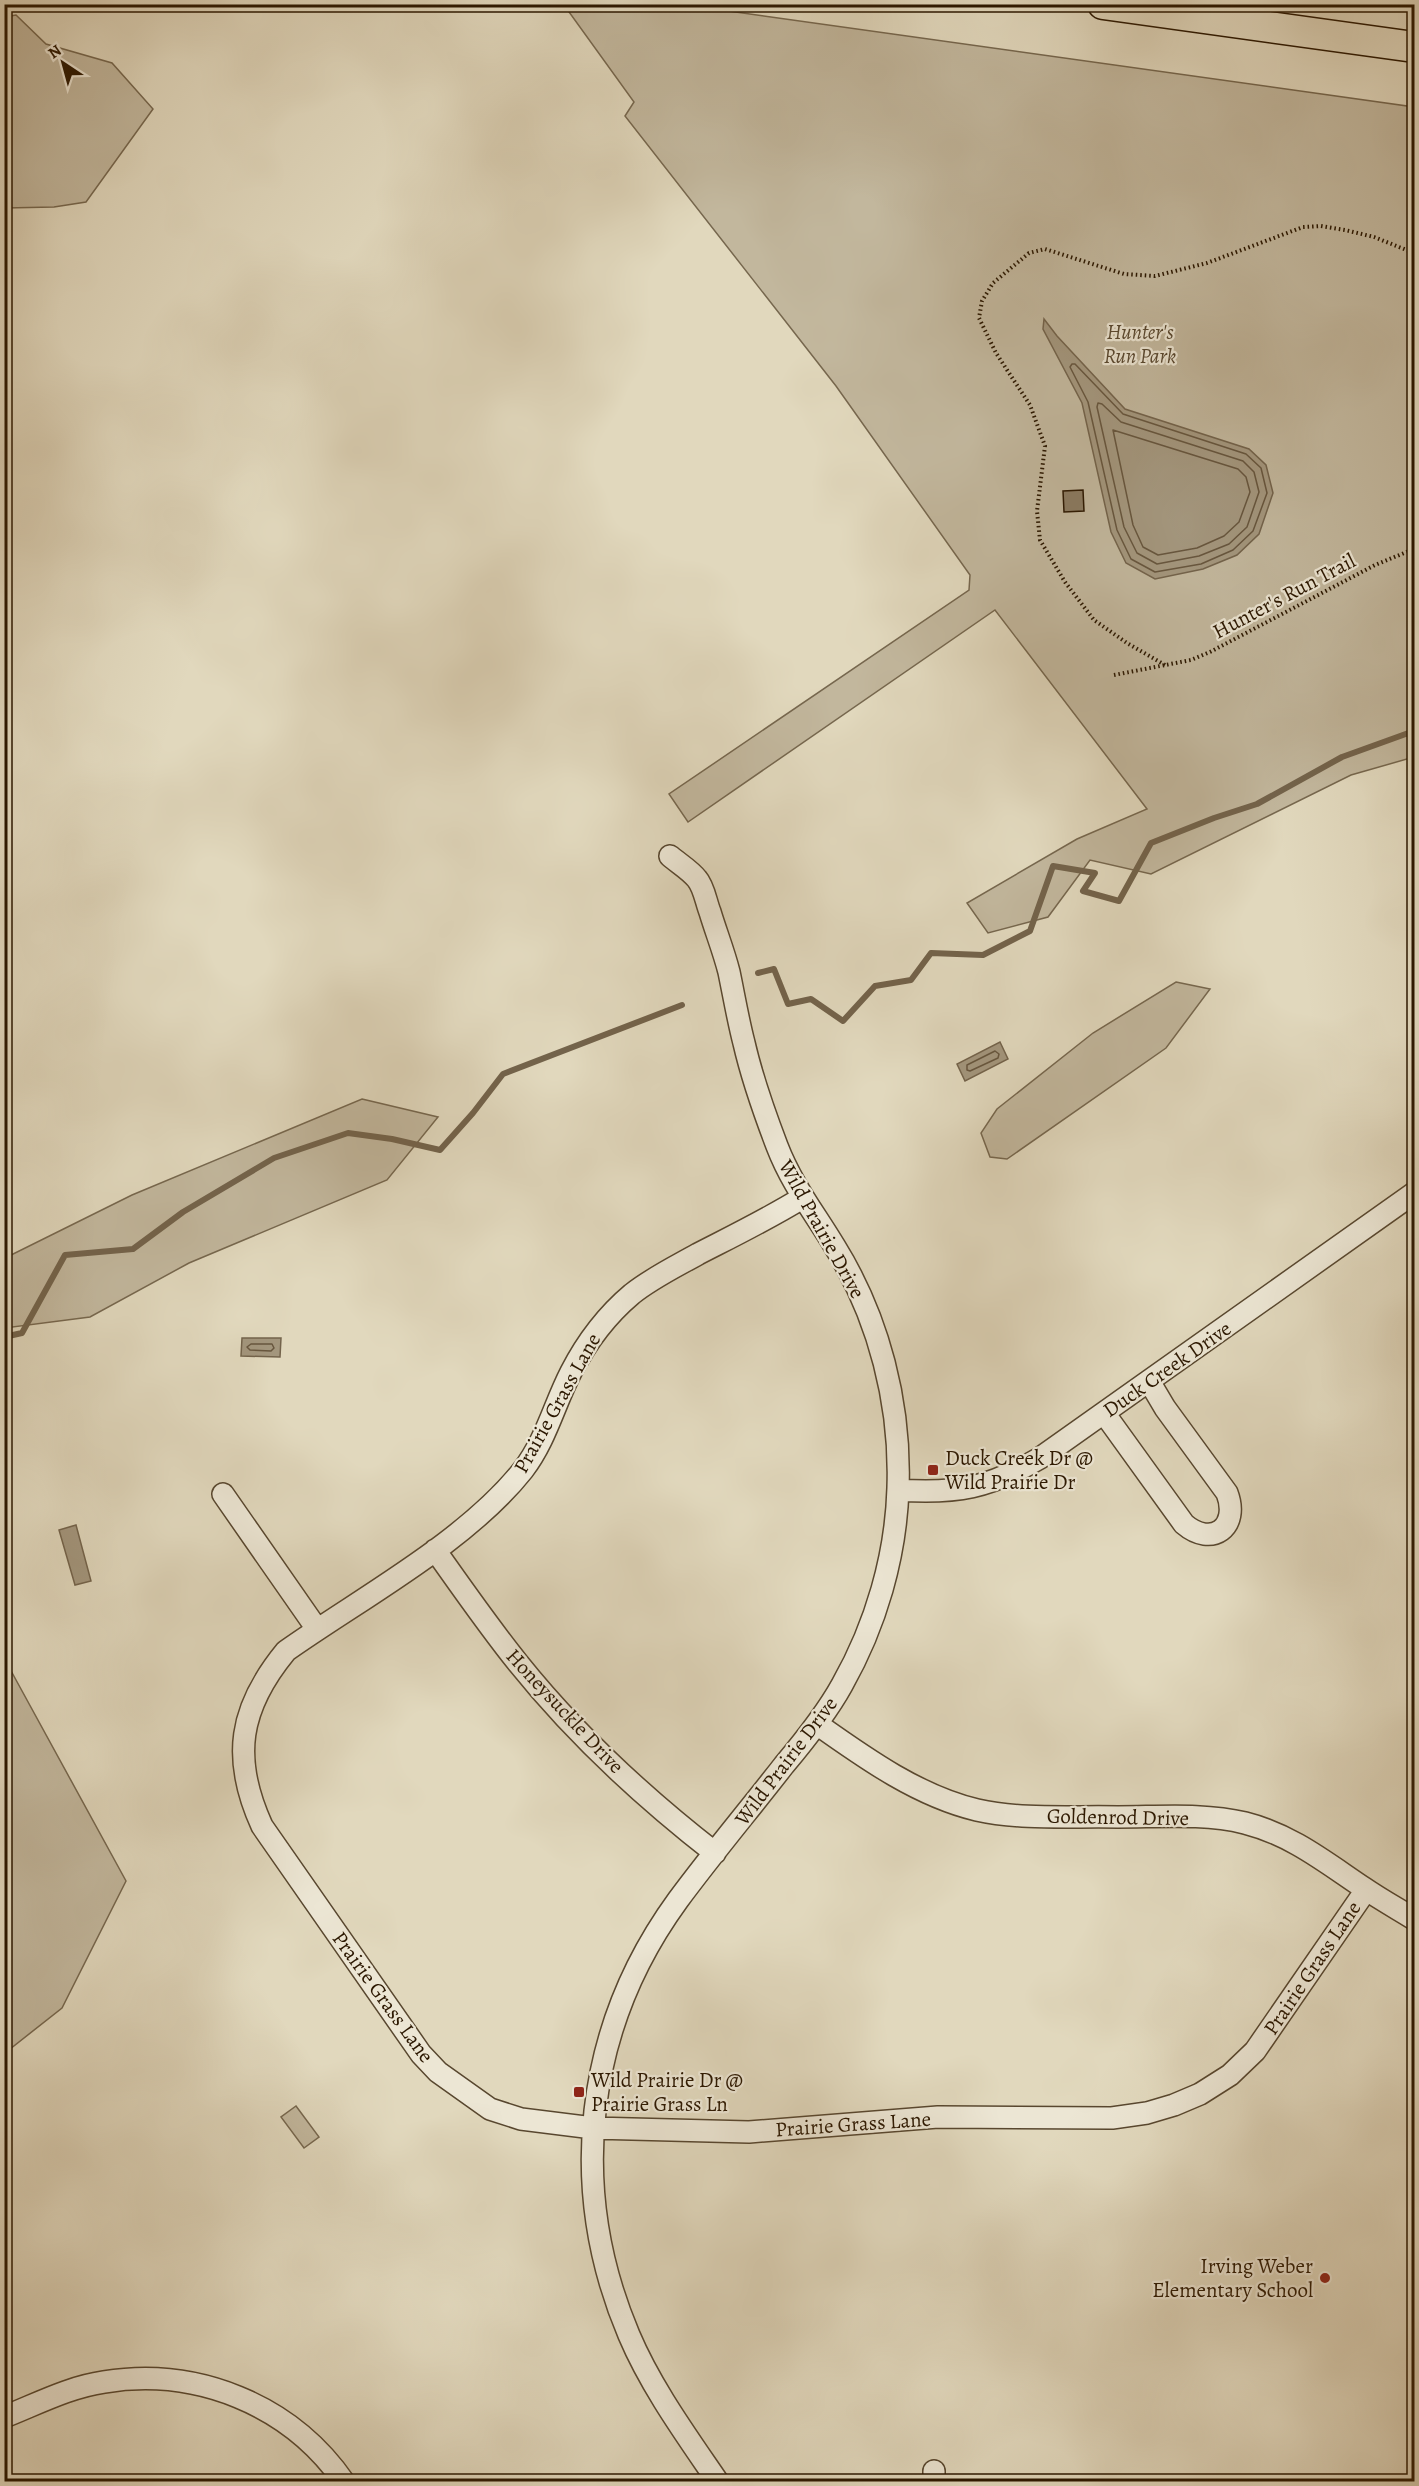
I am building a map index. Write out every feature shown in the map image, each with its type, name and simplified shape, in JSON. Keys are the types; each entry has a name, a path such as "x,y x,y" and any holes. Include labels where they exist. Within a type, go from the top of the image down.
{"highway":[{"path":"1103,4 1414,47"}],"street":[{"name":"Wild Prairie Drive","path":"670,856 700,881 728,968 744,1045 759,1099 779,1151 802,1198 835,1246 858,1289 876,1334 892,1395 898,1444 898,1490 892,1546 881,1594 864,1641 842,1685 817,1724 677,1901 647,1947 611,2030 599,2078 592,2128 595,2212 603,2256 615,2299 652,2380 718,2481"},
{"name":"Prairie Grass Lane","path":"802,1198 658,1276 624,1302 589,1341 570,1373 544,1436 524,1468 504,1492 435,1550 286,1652 268,1674 256,1695 247,1722 243,1747 244,1775 262,1826 421,2054 438,2072 490,2109 521,2119 592,2128 749,2132 938,2117 1112,2118 1147,2114 1200,2094 1230,2075 1255,2051 1366,1890"},
{"name":"Duck Creek Drive","path":"898,1490 944,1492 978,1487 1010,1476 1040,1458 1411,1203"},
{"path":"1104,1413 1184,1524 1194,1533 1208,1536 1221,1531 1230,1520 1232,1506 1227,1493 1165,1408 1149,1382"},
{"path":"223,1494 317,1629"},
{"name":"Honeysuckle Drive","path":"435,1550 519,1664 566,1717 616,1768 715,1853"},
{"name":"Goldenrod Drive","path":"817,1724 893,1774 934,1796 977,1809 1022,1816 1212,1818 1245,1823 1303,1846 1366,1890 1414,1919"},
{"path":"4,2417 71,2390 102,2382 134,2378 166,2379 199,2384 230,2393 261,2407 289,2424 313,2445 344,2481"}],"path":[{"path":"1165,665 1094,620 1065,582 1040,540 1037,511 1045,446 1030,405 996,353 979,318 982,301 993,283 1029,253 1045,249 1124,274 1155,276 1208,263 1303,226 1321,226 1374,237 1414,254"},
{"name":"Hunter's Run Trail","path":"1114,675 1191,660 1375,565 1414,549"}],"green space":[{"name":"Hunter's Run Park","path":"564,5 686,5 1414,107 1414,757 1351,775 1151,874 1090,860 1048,917 988,933 967,903 1077,839 1147,809 995,610 688,822 669,794 969,590 970,575 836,386 625,116 634,102"},
{"path":"16,15 46,44 112,63 153,109 86,202 54,207 5,208 5,17"},
{"path":"1176,982 1210,989 1166,1048 1007,1159 990,1157 981,1133 997,1109 1093,1033"},
{"path":"362,1099 438,1117 387,1180 189,1263 90,1317 5,1328 5,1258 132,1195"},
{"path":"4,1658 126,1881 62,2008 5,2053"},
{"path":"296,2106 319,2137 304,2148 281,2117"}],"water":[{"path":"1044,319 1125,409 1249,449 1266,465 1273,493 1259,534 1237,555 1203,569 1155,579 1126,563 1111,532 1082,403 1043,329"},
{"path":"1000,1042 1008,1059 965,1081 957,1064"},
{"path":"242,1338 281,1338 280,1357 241,1356"},
{"path":"76,1525 91,1581 75,1585 59,1530"}],"building":[{"path":"1083,490 1084,511 1064,512 1063,491"}],"waterway":[{"path":"758,973 774,969 788,1004 811,999 843,1021 875,986 911,980 931,953 983,955 1030,931 1053,866 1095,873 1083,891 1119,901 1151,843 1257,804 1342,757 1414,731"},
{"path":"4,1337 22,1333 65,1255 133,1249 183,1212 274,1158 348,1133 392,1139 440,1150 503,1074 682,1005"}],"place":[{"name":"Duck Creek Dr @ Wild Prairie Dr","path":"933,1470"},
{"name":"Wild Prairie Dr @ Prairie Grass Ln","path":"579,2092"},
{"name":"Irving Weber Elementary School","path":"1325,2278"}]}
